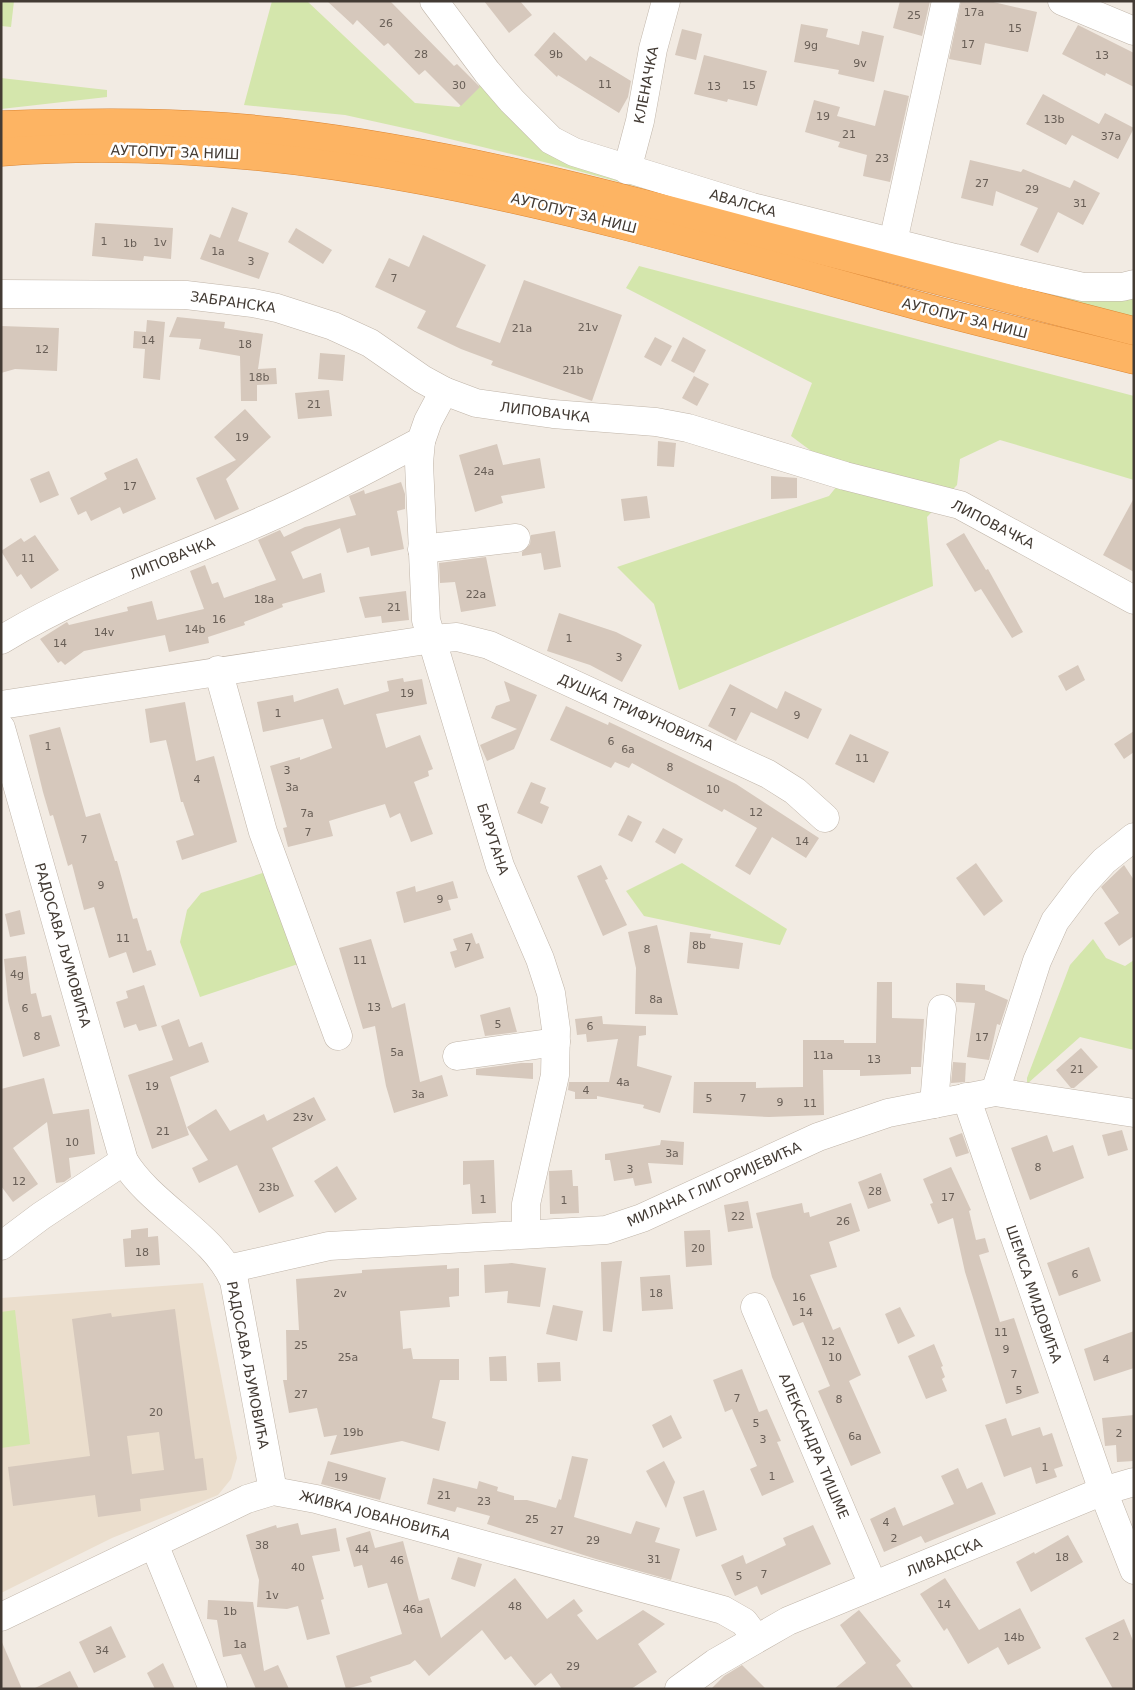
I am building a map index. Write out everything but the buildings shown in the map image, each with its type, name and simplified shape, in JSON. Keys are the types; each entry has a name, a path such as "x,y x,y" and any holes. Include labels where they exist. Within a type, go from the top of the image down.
{"highway":[{"name":"АУТОПУТ ЗА НИШ","path":"1,125 103,123 228,127 384,146 455,159 645,202 995,296 1134,331"},
{"name":"АУТОПУТ ЗА НИШ","path":"1,152 82,149 195,151 259,156 393,173 581,213 900,301 1134,360"}],"street":[{"name":"АВАЛСКА","path":"434,1 487,72 534,124 551,140 595,160 752,207 955,258 1083,287 1122,287 1134,284"},
{"name":"КЛЕНАЧКА","path":"628,170 640,120 653,49 666,1"},
{"path":"893,242 946,1"},
{"path":"1062,1 1134,31"},
{"name":"ЗАБРАНСКА","path":"1,294 186,295 253,302 310,318 370,343 408,370 444,391"},
{"path":"421,441 428,421 444,391"},
{"name":"ЛИПОВАЧКА","path":"444,391 470,401 491,406 593,418 656,422 688,428 845,476 953,503 1016,534 1134,600"},
{"name":"ЛИПОВАЧКА","path":"1,640 72,601 155,564 267,519 421,441"},
{"name":"БАРУТАНА","path":"421,441 419,463 426,620 500,866 540,959 550,993 556,1042 555,1075 526,1204 526,1234"},
{"path":"422,549 516,538"},
{"name":"ДУШКА ТРИФУНОВИЋА","path":"1,705 218,670 433,639 457,638 489,645 725,752 789,787 825,818"},
{"path":"218,670 262,832 338,1036"},
{"name":"РАДОСАВА ЉУМОВИЋА","path":"1,728 124,1161 137,1180 224,1261 238,1294 273,1491"},
{"path":"995,1092 1037,961 1055,921 1083,884 1104,861 1134,837"},
{"path":"934,1104 942,1009"},
{"path":"456,1056 556,1042"},
{"name":"МИЛАНА ГЛИГОРИЈЕВИЋА","path":"228,1269 329,1246 606,1230 624,1225 827,1134 888,1113 995,1092 1134,1114"},
{"name":"ШЕМСА МИДОВИЋА","path":"966,1097 1103,1492 1134,1570"},
{"path":"1,1246 41,1216 124,1161"},
{"name":"АЛЕКСАНДРА ТИШМЕ","path":"755,1307 873,1585"},
{"name":"ЛИВАДСКА","path":"679,1689 756,1638 788,1621 1103,1492 1134,1482"},
{"name":"ЖИВКА ЈОВАНОВИЋА","path":"1,1617 247,1499 273,1491 316,1499 723,1610 744,1622 756,1638"},
{"path":"154,1544 213,1689"}],"shaded area":[{"path":"203,1283 237,1458 231,1479 218,1495 112,1538 1,1593 1,1298"}],"green space":[{"path":"1,1 14,1 11,27 1,26"},
{"path":"272,1 307,1 415,103 459,107 491,73 551,140 759,209 1134,283 1134,319 552,164 413,130 345,115 244,105"},
{"path":"1,78 107,90 107,97 1,109"},
{"path":"639,266 1134,396 1134,480 1000,440 960,459 957,485 927,517 933,586 679,690 654,604 617,567 829,496 845,476 791,436 812,383 626,288"},
{"path":"682,863 787,929 780,945 644,916 626,891"},
{"path":"278,868 307,961 200,997 180,942 187,910 201,893"},
{"path":"1093,939 1106,958 1125,966 1134,960 1134,1050 1080,1037 1027,1084 1027,1078 1070,965"},
{"path":"15,1310 30,1444 1,1448 1,1312"}]}
